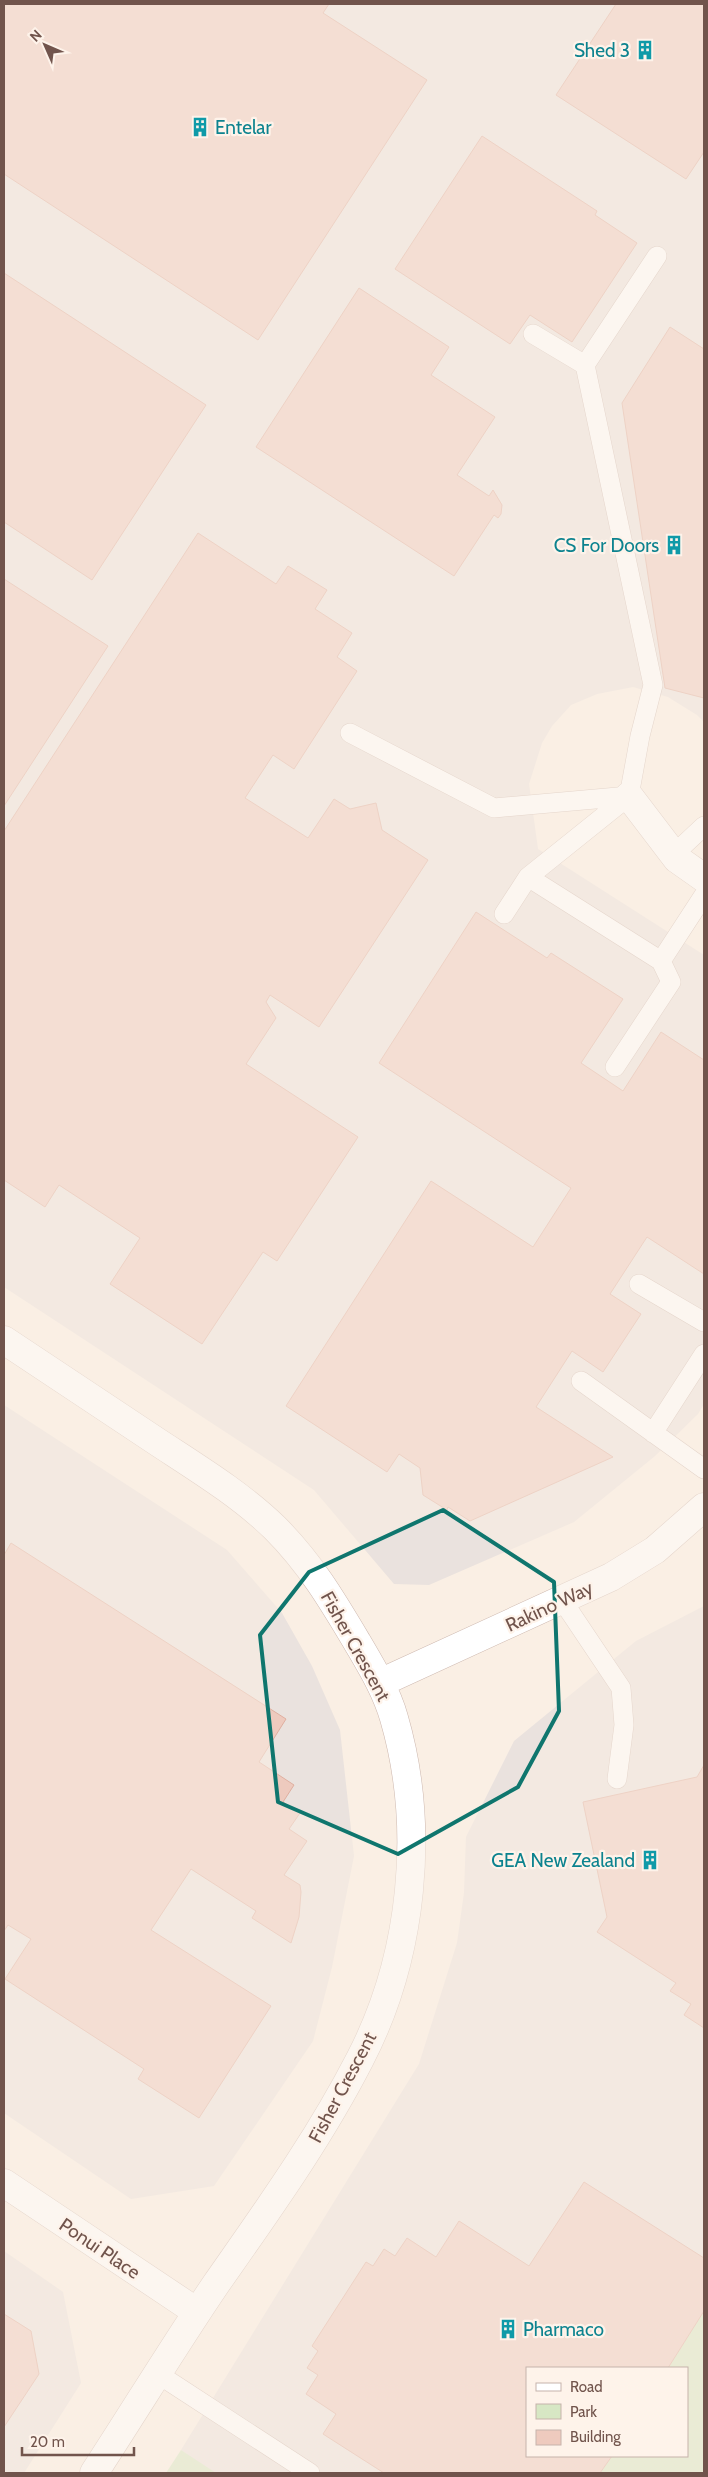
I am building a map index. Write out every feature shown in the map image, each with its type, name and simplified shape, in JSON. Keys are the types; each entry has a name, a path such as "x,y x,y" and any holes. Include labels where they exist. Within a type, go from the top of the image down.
{"street":[{"path":"629,796 673,855 704,878"},
{"name":"Fisher Crescent","path":"4,1340 205,1474 275,1528 320,1579 380,1683 394,1716 411,1805 412,1852 399,1954 388,1992 362,2057 308,2151 197,2312 94,2473"},
{"name":"Rakino Way","path":"380,1683 611,1577 654,1550 704,1507"},
{"name":"Ponui Place","path":"4,2183 197,2312"}],"lane":[{"path":"504,914 528,877 629,796 640,736 653,685 585,365 657,256"},
{"path":"533,334 585,365"},
{"path":"350,733 494,808 629,796"},
{"path":"673,855 704,826"},
{"path":"528,877 661,962 672,982 615,1067"},
{"path":"661,962 704,895"},
{"path":"639,1284 704,1322"},
{"path":"653,1432 704,1354"},
{"path":"581,1381 704,1469"},
{"path":"562,1600 621,1688 624,1725 617,1779"},
{"path":"158,2374 310,2473"}],"highlighted area":[{"path":"443,1510 554,1582 559,1711 518,1787 398,1854 278,1802 260,1635 309,1572"}],"shaded area":[{"path":"4,4 704,4 704,722 697,715 668,697 633,687 597,694 571,705 552,726 542,743 529,784 538,849 704,955 704,1404 698,1414 655,1456 574,1522 429,1585 394,1584 314,1490 4,1287"},
{"path":"4,1405 227,1550 282,1613 312,1666 340,1730 354,1856 332,1967 313,2041 214,2186 131,2199 4,2113"},
{"path":"704,1606 704,2311 669,2367 526,2367 526,2457 611,2457 600,2473 212,2473 181,2450 419,2064 457,1943 464,1893 466,1837 514,1741 636,1641"},
{"path":"4,2251 63,2292 81,2383 24,2473 4,2473"}],"green space":[{"path":"704,2311 704,2473 600,2473 611,2457 688,2457 688,2367 669,2367"},
{"path":"181,2450 216,2473 166,2473"}],"building":[{"name":"Entelar","path":"4,4 329,4 323,13 427,80 258,340 4,174"},
{"name":"Shed 3","path":"616,4 704,4 704,152 686,179 556,95"},
{"path":"482,136 597,211 595,215 637,243 572,342 530,315 510,344 395,269"},
{"path":"4,273 206,405 92,580 4,522"},
{"path":"359,288 449,347 431,375 495,417 457,475 489,496 493,490 502,505 501,514 498,518 494,515 454,576 256,447"},
{"name":"CS For Doors","path":"670,327 704,349 704,698 665,688 622,403"},
{"path":"198,533 276,584 288,566 327,590 315,609 352,633 337,657 357,671 294,769 273,755 245,798 308,838 334,799 350,809 376,803 382,830 428,860 319,1027 270,995 266,1002 276,1018 246,1064 358,1137 277,1261 263,1252 202,1344 110,1284 140,1238 59,1185 45,1207 4,1180 4,831"},
{"path":"4,579 108,646 4,806"},
{"path":"476,912 547,958 551,953 623,999 581,1063 623,1091 661,1032 704,1060 704,1274 647,1237 610,1294 641,1314 603,1372 572,1351 536,1407 613,1457 470,1521 448,1507 447,1510 423,1495 420,1468 399,1454 387,1472 286,1406 431,1181 533,1247 571,1188 379,1063"},
{"path":"11,1543 286,1719 259,1762 294,1785 283,1802 300,1813 289,1829 307,1841 284,1875 300,1885 301,1892 299,1917 291,1943 252,1918 256,1911 191,1869 151,1930 271,2006 199,2118 138,2079 144,2069 5,1979 31,1939 8,1925 4,1931 4,1555"},
{"name":"GEA New Zealand","path":"704,1765 704,2028 684,2015 691,2004 670,1991 676,1983 597,1932 607,1917 583,1802 697,1777"},
{"name":"Pharmaco","path":"584,2182 704,2258 704,2311 669,2367 526,2367 526,2457 611,2457 600,2473 384,2473 323,2434 336,2414 306,2394 318,2375 307,2368 318,2351 312,2346 366,2262 373,2266 384,2249 395,2256 407,2238 436,2257 459,2221 529,2266"},
{"path":"4,2314 31,2331 39,2374 4,2427"}],"place":[{"name":"Shed 3","path":"645,50"},
{"name":"Entelar","path":"200,127"},
{"name":"CS For Doors","path":"674,545"},
{"name":"GEA New Zealand","path":"650,1860"},
{"name":"Pharmaco","path":"508,2329"}]}
